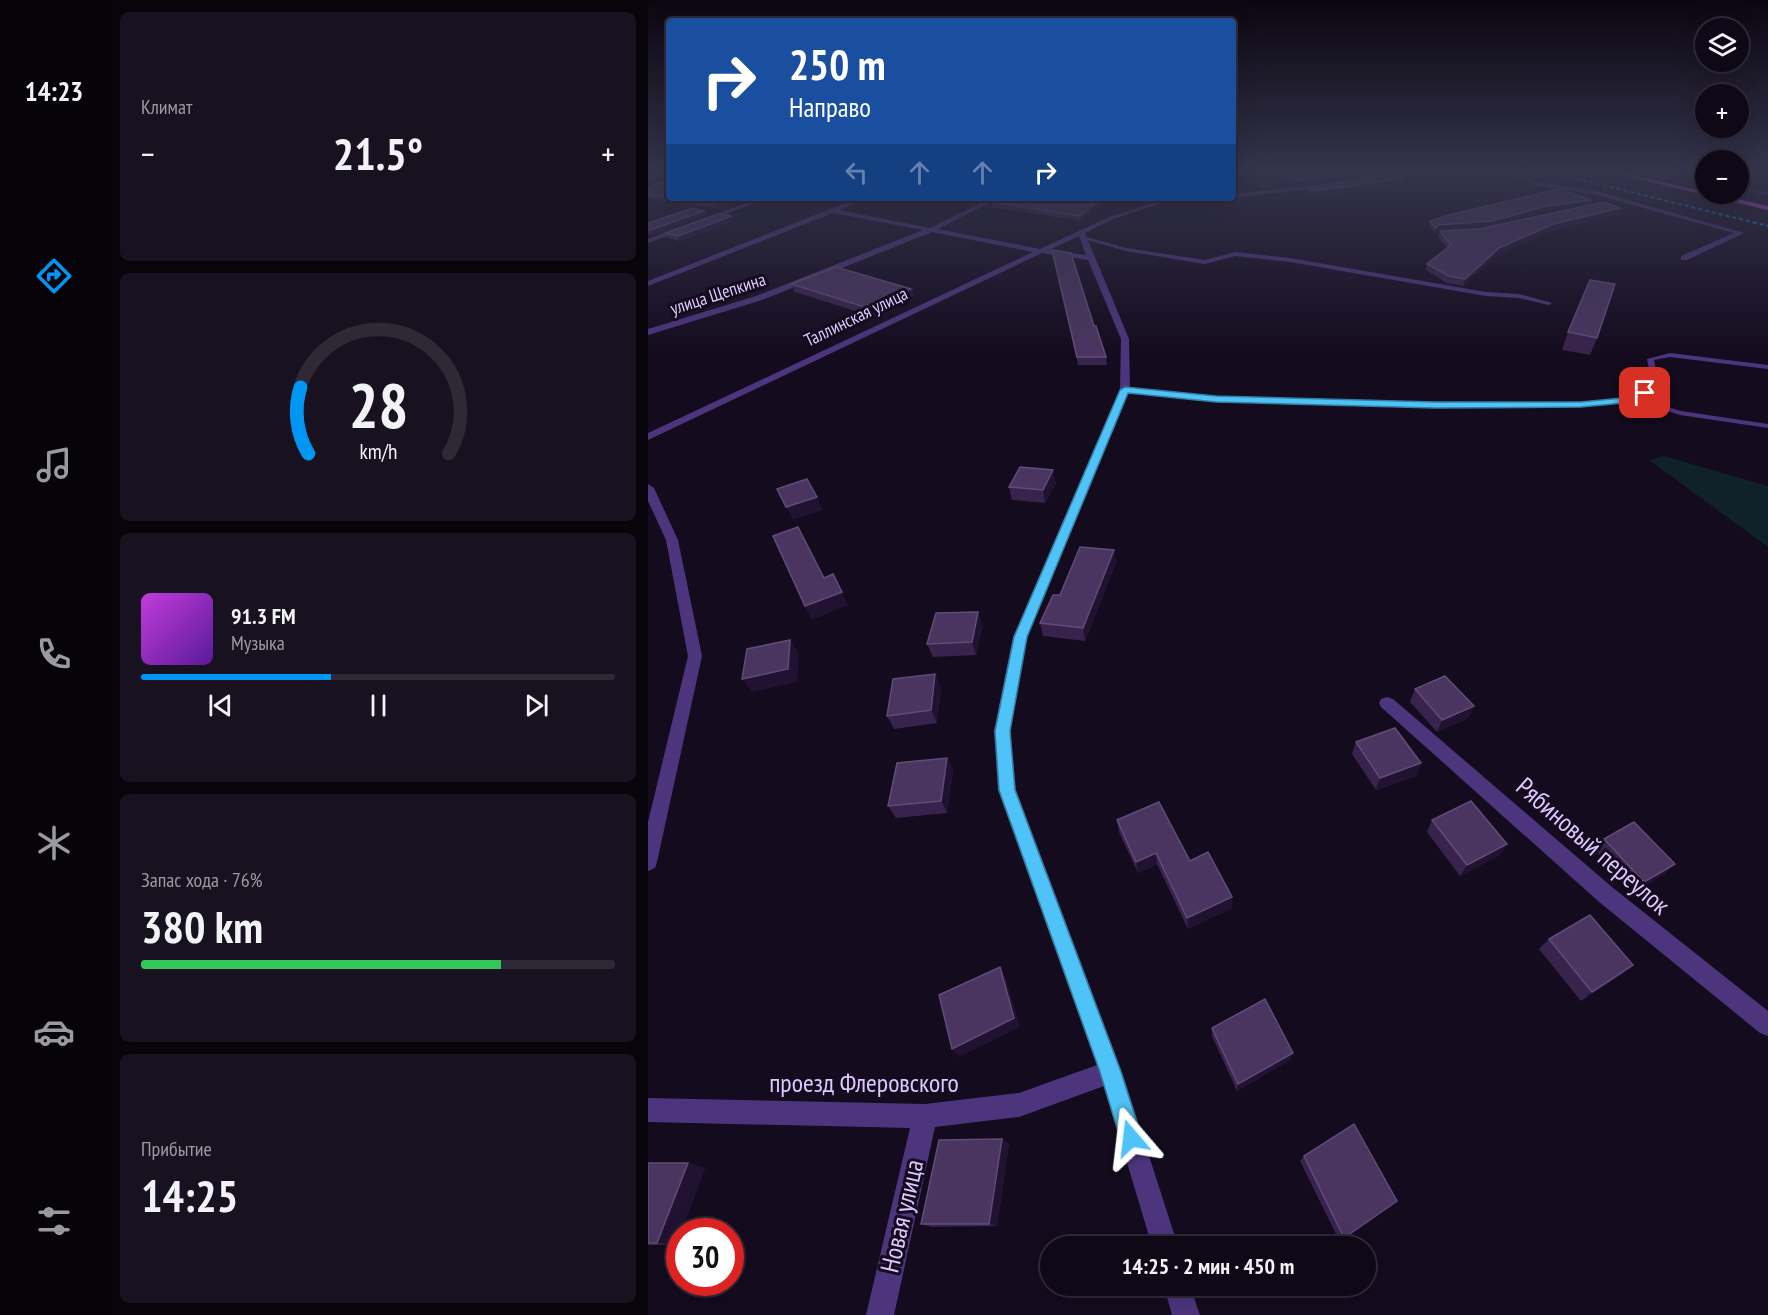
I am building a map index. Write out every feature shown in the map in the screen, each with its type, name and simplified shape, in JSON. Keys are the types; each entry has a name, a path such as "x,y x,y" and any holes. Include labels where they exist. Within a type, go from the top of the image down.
{"street":[{"path":"648,241 674,231"},
{"path":"648,284 781,231"},
{"name":"улица Щепкина","path":"648,332 759,298 927,231"},
{"path":"945,231 1041,251 1092,258"},
{"name":"Таллинская улица","path":"648,437 1041,251 1088,231"},
{"path":"1684,258 1741,233 1735,231"},
{"path":"1082,235 1125,339 1125,390 1020,637 1002,731 1007,790 1111,1072 1162,1236"},
{"path":"648,488 672,540 696,656 648,862"},
{"name":"Рябиновый переулок","path":"1387,703 1605,894 1768,1025"},
{"name":"проезд Флеровского","path":"648,1110 924,1116 1019,1105 1111,1072"},
{"name":"Новая улица","path":"880,1315 924,1116"},
{"path":"1180,1296 1186,1315"}],"lane":[{"path":"1082,235 1126,249 1205,262 1235,254 1290,260 1486,294 1519,296 1549,303"},
{"path":"1634,399 1656,387 1650,359 1670,355 1768,367"},
{"path":"1125,390 1216,399 1435,405 1581,404 1634,399 1680,413 1768,426"}],"shaded area":[{"path":"1664,456 1768,486 1768,547 1649,460"}],"building":[{"path":"670,231 691,231 678,236 665,233"},
{"path":"1440,231 1536,231 1499,248 1465,279 1449,276 1427,264 1451,245"},
{"path":"1052,250 1071,253 1106,357 1077,357"},
{"path":"836,267 911,289 868,308 791,284"},
{"path":"1590,280 1615,284 1597,338 1568,332"},
{"path":"1020,467 1053,470 1043,490 1009,487"},
{"path":"807,479 817,497 786,507 777,489"},
{"path":"798,527 824,578 833,574 842,592 805,606 773,536"},
{"path":"1080,547 1114,550 1083,628 1040,623 1053,595 1060,595"},
{"path":"978,612 972,642 927,644 936,613"},
{"path":"790,640 788,669 742,679 747,649"},
{"path":"935,674 931,710 887,716 893,679"},
{"path":"1445,676 1474,706 1442,720 1415,689"},
{"path":"1395,728 1421,763 1380,778 1356,742"},
{"path":"947,758 941,801 888,806 897,763"},
{"path":"1471,801 1507,844 1467,865 1432,820"},
{"path":"1159,802 1190,861 1208,852 1232,897 1187,918 1156,853 1136,862 1117,820"},
{"path":"1634,822 1675,864 1644,882 1604,839"},
{"path":"1590,915 1633,965 1592,992 1549,939"},
{"path":"1000,967 1014,1018 952,1049 939,995"},
{"path":"1265,999 1293,1053 1238,1084 1212,1028"},
{"path":"1354,1124 1397,1201 1347,1236 1343,1236 1304,1156"},
{"path":"1002,1139 989,1224 921,1224 939,1140"},
{"path":"648,1163 688,1163 657,1243 648,1243"}],"route":[{"path":"1131,1138 1111,1072 1007,790 1002,731 1020,637 1125,390 1216,399 1435,405 1581,404 1634,399 1645,393"}]}
